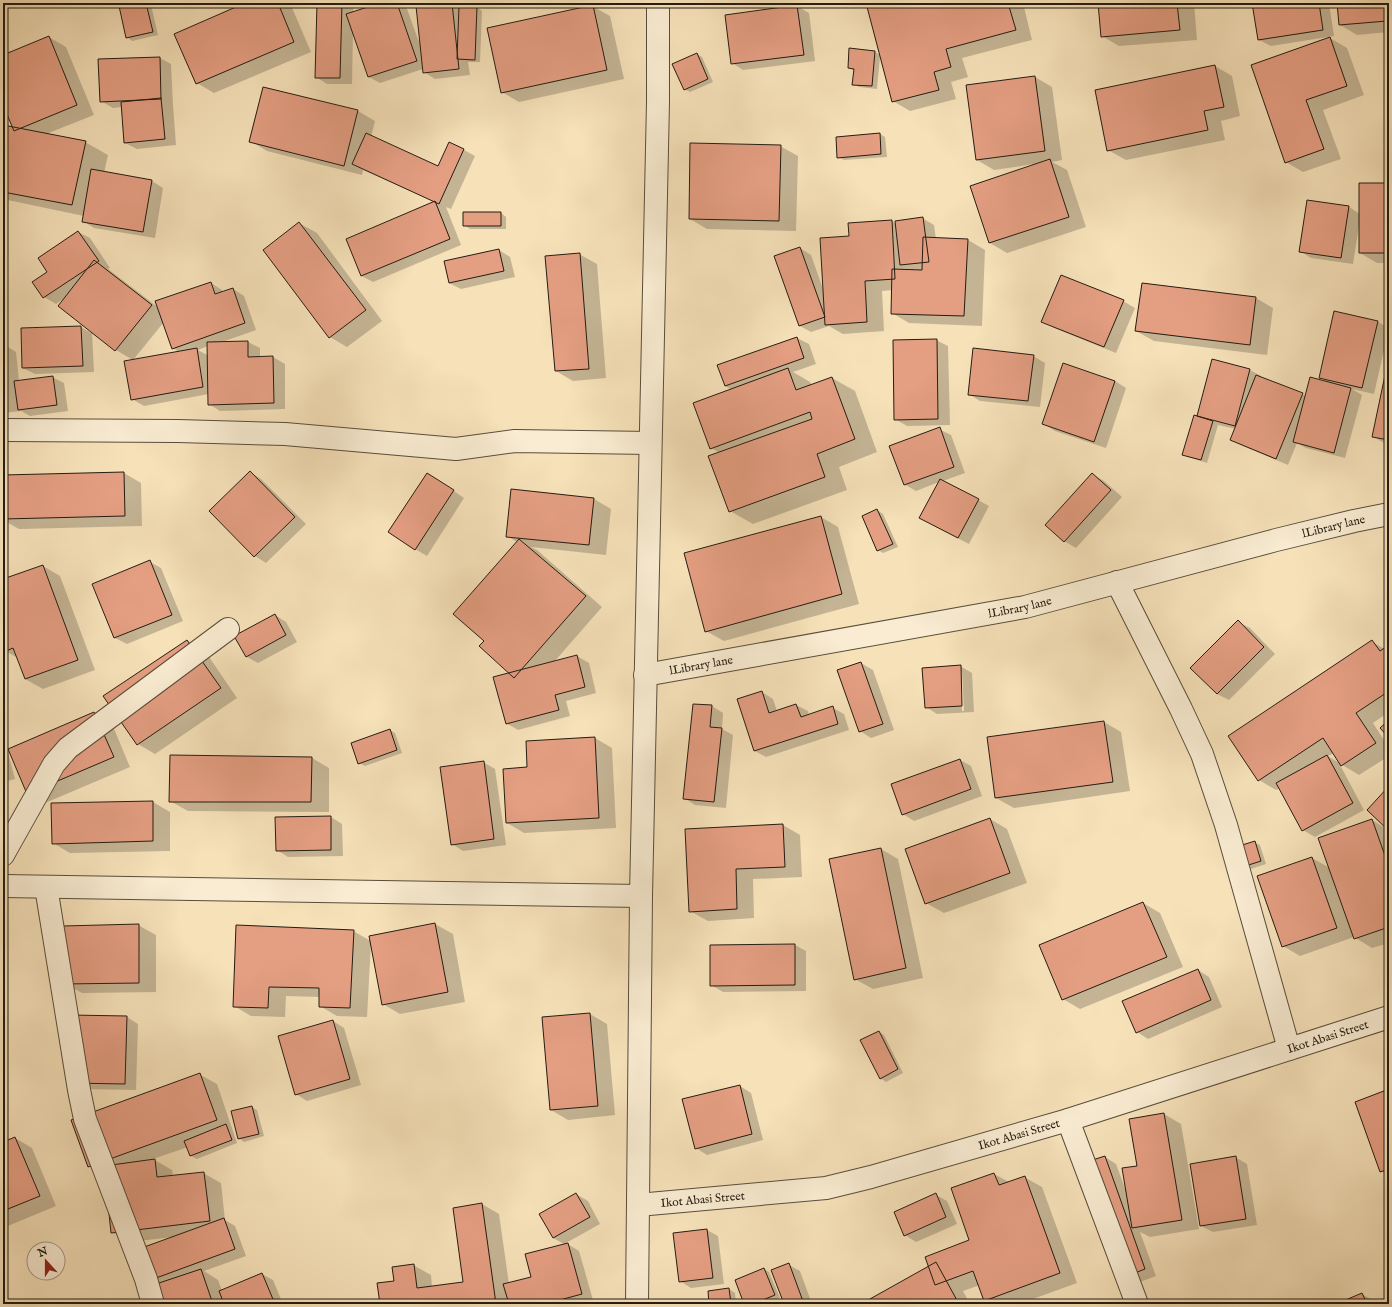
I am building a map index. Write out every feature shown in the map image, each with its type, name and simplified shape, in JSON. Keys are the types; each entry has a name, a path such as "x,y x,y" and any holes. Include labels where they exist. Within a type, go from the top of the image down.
{"street":[{"path":"637,1304 640,896 658,102 658,3"},
{"path":"3,430 178,431 285,434 456,449 515,441 650,443"},
{"name":"lLibrary lane","path":"645,675 1025,607 1276,540 1389,514"},
{"path":"1117,582 1202,754 1226,825 1289,1049"},
{"path":"3,855 54,764 68,748 228,629"},
{"path":"3,886 640,896"},
{"path":"46,887 76,1074 85,1119 146,1279 153,1304"},
{"name":"Ikot Abasi Street","path":"638,1205 826,1188 871,1177 1068,1120 1389,1016"},
{"path":"1068,1120 1137,1304"}],"building":[{"path":"135,3 146,3 153,32 126,38 119,6"},
{"path":"245,3 278,3 294,42 196,84 174,34"},
{"path":"317,3 342,3 340,78 315,78"},
{"path":"380,3 397,3 417,61 368,77 346,14"},
{"path":"452,3 459,69 423,73 416,6"},
{"path":"866,3 914,3 915,7 929,3 1008,3 1016,30 946,49 951,67 934,72 939,90 892,102"},
{"path":"1098,3 1177,3 1180,30 1101,37"},
{"path":"1252,3 1319,3 1323,30 1258,40"},
{"path":"1337,3 1389,3 1389,46 1387,21 1339,25"},
{"path":"593,5 607,70 501,93 487,28"},
{"path":"797,5 804,55 731,64 725,15"},
{"path":"459,6 477,6 475,60 457,59"},
{"path":"49,36 77,105 14,131 3,105 3,55"},
{"path":"1330,37 1347,86 1306,100 1324,149 1285,163 1251,65"},
{"path":"849,48 875,51 872,86 852,85 854,69 848,68"},
{"path":"697,53 708,79 684,90 672,64"},
{"path":"160,57 161,99 100,102 98,59"},
{"path":"1215,65 1224,107 1204,111 1208,130 1107,151 1095,90"},
{"path":"1035,76 1045,151 976,160 966,85"},
{"path":"263,87 358,110 344,166 249,142"},
{"path":"161,98 165,139 124,143 121,102"},
{"path":"3,125 86,141 72,205 3,192"},
{"path":"366,133 438,166 449,142 464,149 439,204 352,164"},
{"path":"880,133 881,154 837,158 836,137"},
{"path":"690,143 781,145 779,221 689,219"},
{"path":"1050,159 1069,217 989,243 970,186"},
{"path":"91,169 152,180 143,232 82,222"},
{"path":"1359,183 1389,183 1389,232 1386,232 1386,253 1359,253"},
{"path":"1307,200 1349,206 1341,258 1299,252"},
{"path":"435,201 450,239 361,276 346,239"},
{"path":"463,212 501,212 501,226 463,226"},
{"path":"923,217 929,262 900,265 895,221"},
{"path":"892,220 895,279 865,281 867,322 825,325 820,238 849,236 848,223"},
{"path":"299,222 366,310 329,338 263,250"},
{"path":"78,231 99,261 43,298 32,282 47,272 38,258"},
{"path":"923,237 968,239 964,316 891,314 892,269 922,270"},
{"path":"800,247 825,317 799,326 774,256"},
{"path":"499,249 504,271 449,283 444,261"},
{"path":"580,253 589,369 555,371 545,256"},
{"path":"94,260 152,305 115,351 58,306"},
{"path":"1061,275 1124,300 1104,347 1041,322"},
{"path":"211,282 215,294 233,288 245,323 172,349 155,301"},
{"path":"1142,283 1256,297 1250,345 1135,331"},
{"path":"1334,311 1378,321 1362,388 1319,378"},
{"path":"81,326 83,366 22,368 21,328"},
{"path":"797,337 804,358 725,386 717,365"},
{"path":"937,339 938,419 894,420 893,340"},
{"path":"248,341 248,357 273,356 274,403 208,405 207,342"},
{"path":"197,348 203,387 131,400 124,361"},
{"path":"973,348 1034,355 1028,401 968,395"},
{"path":"1389,356 1389,440 1372,437"},
{"path":"1212,359 1250,369 1235,426 1197,416"},
{"path":"1063,363 1115,381 1094,442 1042,424"},
{"path":"788,368 796,390 832,377 855,439 817,454 825,477 729,512 708,456 812,419 810,412 710,449 693,403"},
{"path":"1256,375 1303,393 1276,459 1230,440"},
{"path":"53,376 57,405 18,410 14,381"},
{"path":"3,377 6,401 3,401"},
{"path":"1310,377 1351,388 1334,453 1293,442"},
{"path":"1194,415 1213,421 1201,460 1182,455"},
{"path":"940,427 954,467 904,485 889,446"},
{"path":"250,471 295,517 254,557 209,511"},
{"path":"124,472 125,516 3,519 3,475"},
{"path":"427,473 454,490 415,550 388,532"},
{"path":"1092,473 1111,490 1064,542 1045,525"},
{"path":"940,479 979,499 958,538 919,518"},
{"path":"511,489 594,498 589,545 506,537"},
{"path":"877,509 893,544 877,551 862,516"},
{"path":"821,516 842,594 705,632 684,553"},
{"path":"519,539 586,596 514,678 479,646 484,641 453,614"},
{"path":"150,560 172,615 114,638 92,584"},
{"path":"43,565 78,660 25,679 13,648 4,652 3,648 3,579"},
{"path":"275,614 286,635 246,657 234,636"},
{"path":"1238,620 1264,647 1217,694 1190,668"},
{"path":"187,640 221,688 137,745 103,696"},
{"path":"1372,640 1380,651 1389,645 1389,691 1356,713 1376,743 1341,766 1323,738 1258,781 1228,736"},
{"path":"577,655 585,687 555,695 559,710 506,724 493,677"},
{"path":"861,662 883,724 859,732 837,670"},
{"path":"961,665 962,706 925,708 922,668"},
{"path":"762,691 769,713 796,704 801,717 833,706 838,724 754,751 737,699"},
{"path":"693,704 712,705 710,727 722,728 714,802 683,799"},
{"path":"94,712 114,757 27,794 8,749"},
{"path":"1389,720 1389,738 1380,728"},
{"path":"1104,721 1113,782 995,798 987,737"},
{"path":"390,729 397,750 358,764 351,743"},
{"path":"595,737 599,818 506,823 503,769 527,767 526,741"},
{"path":"170,755 312,757 311,802 169,802"},
{"path":"1327,755 1353,803 1302,831 1276,783"},
{"path":"960,759 971,789 902,815 891,784"},
{"path":"484,761 494,839 451,845 440,767"},
{"path":"1389,786 1389,831 1367,810"},
{"path":"153,801 153,841 52,844 51,803"},
{"path":"331,816 331,850 276,851 275,817"},
{"path":"990,818 1010,873 925,904 905,849"},
{"path":"1372,819 1389,867 1389,927 1354,939 1318,838"},
{"path":"783,824 785,867 736,869 737,909 689,912 685,829"},
{"path":"1255,841 1261,861 1230,871 1223,851"},
{"path":"881,848 906,968 854,980 829,859"},
{"path":"1312,857 1337,928 1282,947 1257,876"},
{"path":"1143,902 1167,957 1062,1000 1039,945"},
{"path":"435,923 448,992 382,1005 369,936"},
{"path":"139,924 139,983 63,984 63,926"},
{"path":"236,925 354,930 350,1008 319,1007 319,988 269,987 268,1008 233,1007"},
{"path":"795,944 795,985 710,986 710,945"},
{"path":"1198,969 1211,1000 1136,1033 1122,1001"},
{"path":"590,1013 598,1106 550,1110 542,1017"},
{"path":"70,1015 127,1016 125,1084 69,1083"},
{"path":"333,1020 350,1079 295,1095 278,1036"},
{"path":"879,1031 898,1069 880,1079 860,1040"},
{"path":"200,1073 217,1120 88,1167 71,1120"},
{"path":"740,1085 752,1134 695,1149 682,1099"},
{"path":"1389,1089 1389,1169 1380,1172 1355,1102"},
{"path":"252,1106 259,1134 238,1139 231,1111"},
{"path":"1164,1113 1182,1220 1132,1228 1122,1168 1137,1166 1129,1119"},
{"path":"226,1124 232,1140 190,1156 184,1141"},
{"path":"15,1137 40,1196 3,1211 3,1142"},
{"path":"1105,1156 1145,1269 1120,1279 1080,1164"},
{"path":"1236,1156 1246,1219 1200,1226 1190,1164"},
{"path":"155,1159 157,1177 204,1172 210,1221 111,1233 104,1166"},
{"path":"994,1173 999,1185 1025,1176 1060,1273 984,1301 973,1271 935,1285 925,1257 969,1240 951,1188"},
{"path":"576,1193 590,1217 553,1238 539,1214"},
{"path":"936,1193 946,1217 904,1236 894,1212"},
{"path":"482,1203 496,1304 380,1304 377,1283 394,1281 392,1267 414,1264 417,1288 463,1282 453,1208"},
{"path":"224,1218 235,1249 137,1285 125,1254"},
{"path":"707,1229 713,1278 679,1282 673,1233"},
{"path":"568,1243 582,1294 545,1304 509,1304 503,1284 531,1277 525,1254"},
{"path":"936,1262 959,1304 861,1304"},
{"path":"789,1263 804,1304 784,1304 771,1270"},
{"path":"764,1268 775,1295 753,1304 744,1304 735,1280"},
{"path":"201,1269 213,1304 147,1304 141,1289"},
{"path":"262,1273 275,1304 224,1304 219,1291"},
{"path":"729,1288 731,1304 709,1304 708,1291"},
{"path":"1362,1293 1367,1304 1336,1304"}]}
